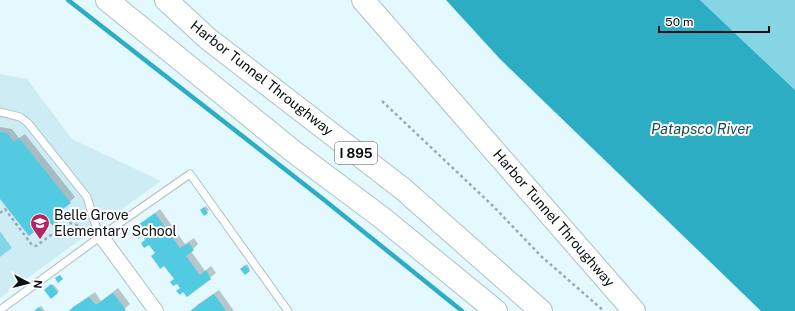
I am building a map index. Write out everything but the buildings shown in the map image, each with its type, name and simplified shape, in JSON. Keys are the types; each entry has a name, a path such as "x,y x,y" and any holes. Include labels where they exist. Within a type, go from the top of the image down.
{"highway":[{"name":"Harbor Tunnel Throughway","path":"107,0 294,152 381,217 496,311"},
{"name":"Harbor Tunnel Throughway","path":"132,0 176,42 342,176 381,217"},
{"name":"Harbor Tunnel Throughway","path":"166,0 208,38 403,189 541,311"},
{"name":"Harbor Tunnel Throughway","path":"363,0 634,311"}],"street":[{"path":"101,236 156,311"}],"lane":[{"path":"0,112 20,117 28,123 87,197 101,236"},
{"path":"0,310 101,236 190,174 288,311"}],"path":[{"path":"382,101 493,206 542,257 604,311"},
{"path":"0,213 5,209 32,245 36,246 65,225 71,223 77,225 84,234"}],"shaded area":[{"path":"700,0 795,0 795,90"},
{"name":"Belle Grove Elementary School","path":"0,74 27,79 72,139 161,181 0,298"},
{"path":"0,231 12,248 0,257"}],"water":[{"name":"Patapsco River","path":"446,0 700,0 795,90 795,311 761,311 500,59"}],"waterway":[{"path":"68,0 323,199 462,311"}],"place":[{"name":"Belle Grove Elementary School","path":"40,240"}]}
